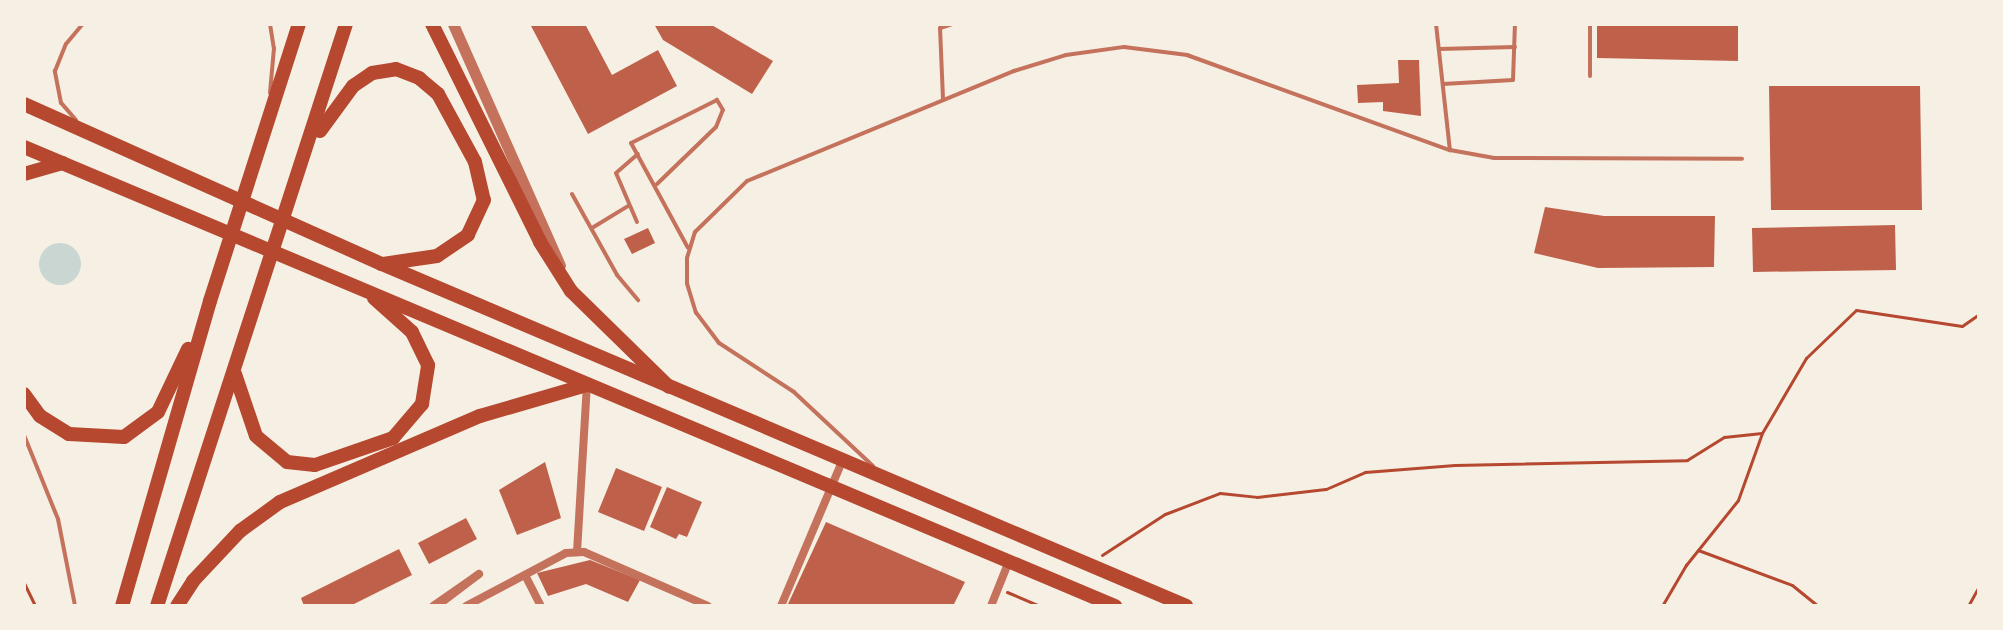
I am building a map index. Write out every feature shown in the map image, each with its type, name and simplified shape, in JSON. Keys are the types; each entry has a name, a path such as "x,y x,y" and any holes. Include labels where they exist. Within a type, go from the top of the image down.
{"main road":[{"path":"122,606 210,301 299,24"},
{"path":"157,606 309,149 346,24"},
{"path":"432,24 540,242 571,291 669,387"},
{"path":"309,149 346,93 372,73 396,69 412,74 443,102 483,182 480,215 462,241 444,253 382,264"},
{"path":"24,104 382,264 880,473 1186,606"},
{"path":"24,147 374,298 1115,606"},
{"path":"24,174 62,163"},
{"path":"235,372 251,428 279,458 315,465 387,441 418,412 428,370 416,337 374,298"},
{"path":"24,394 40,416 69,434 114,439 134,433 164,402 210,301"},
{"path":"177,606 193,581 240,531 280,502 480,416 587,385"}],"street":[{"path":"453,24 571,291"},
{"path":"577,552 587,385"},
{"path":"781,606 844,458"},
{"path":"466,606 577,552 708,606"},
{"path":"991,606 1009,561"},
{"path":"435,606 479,574 435,606"},
{"path":"525,575 541,606"}],"lane":[{"path":"83,24 62,52 55,81 61,103 87,130"},
{"path":"265,135 274,48 270,24"},
{"path":"943,99 940,28 952,24"},
{"path":"1436,24 1450,150"},
{"path":"1443,84 1513,80 1515,24"},
{"path":"1590,24 1590,76"},
{"path":"880,473 794,392 719,343 696,313 687,283 689,250 710,212 747,181 943,99 1066,55 1124,47 1187,55 1242,71 1450,150 1494,158 1742,159"},
{"path":"1439,49 1515,47"},
{"path":"657,184 716,127 722,118 717,100 631,143 657,184 689,250"},
{"path":"637,222 616,173 638,154"},
{"path":"572,194 638,300"},
{"path":"592,228 628,206"},
{"path":"24,435 58,519 75,606"}],"path":[{"path":"1662,606 1698,550 1738,500 1762,433 1806,358 1856,310 1962,326 1979,314"},
{"path":"1101,555 1165,514 1220,493 1257,497 1326,489 1365,472 1455,465 1687,460 1724,437 1762,433"},
{"path":"1698,550 1792,585 1818,606"},
{"path":"24,583 35,606"},
{"path":"1968,606 1979,586"},
{"path":"998,588 1040,606"}],"shaded area":[{"path":"60,243 75,249 81,264 75,279 60,285 45,279 39,264 45,249"}],"building":[{"path":"530,24 585,24 612,75 658,50 677,86 588,134"},
{"path":"654,24 710,24 773,61 752,94 663,40"},
{"path":"1597,24 1738,24 1738,61 1597,58"},
{"path":"1398,60 1419,60 1421,116 1383,111 1383,102 1358,103 1357,85 1399,83"},
{"path":"1769,86 1920,86 1922,210 1771,210"},
{"path":"1545,207 1604,216 1715,216 1714,267 1598,268 1534,253"},
{"path":"1895,225 1896,270 1753,272 1752,228"},
{"path":"648,228 655,243 632,254 624,239"},
{"path":"545,462 561,518 517,535 499,490"},
{"path":"616,468 662,487 644,531 598,512"},
{"path":"667,487 702,502 687,537 679,534 676,539 650,527"},
{"path":"466,518 477,539 429,564 418,543"},
{"path":"826,522 965,582 953,606 788,604"},
{"path":"399,549 412,575 350,606 304,606 301,598"},
{"path":"590,560 640,580 628,602 586,584 548,596 537,573"}]}
